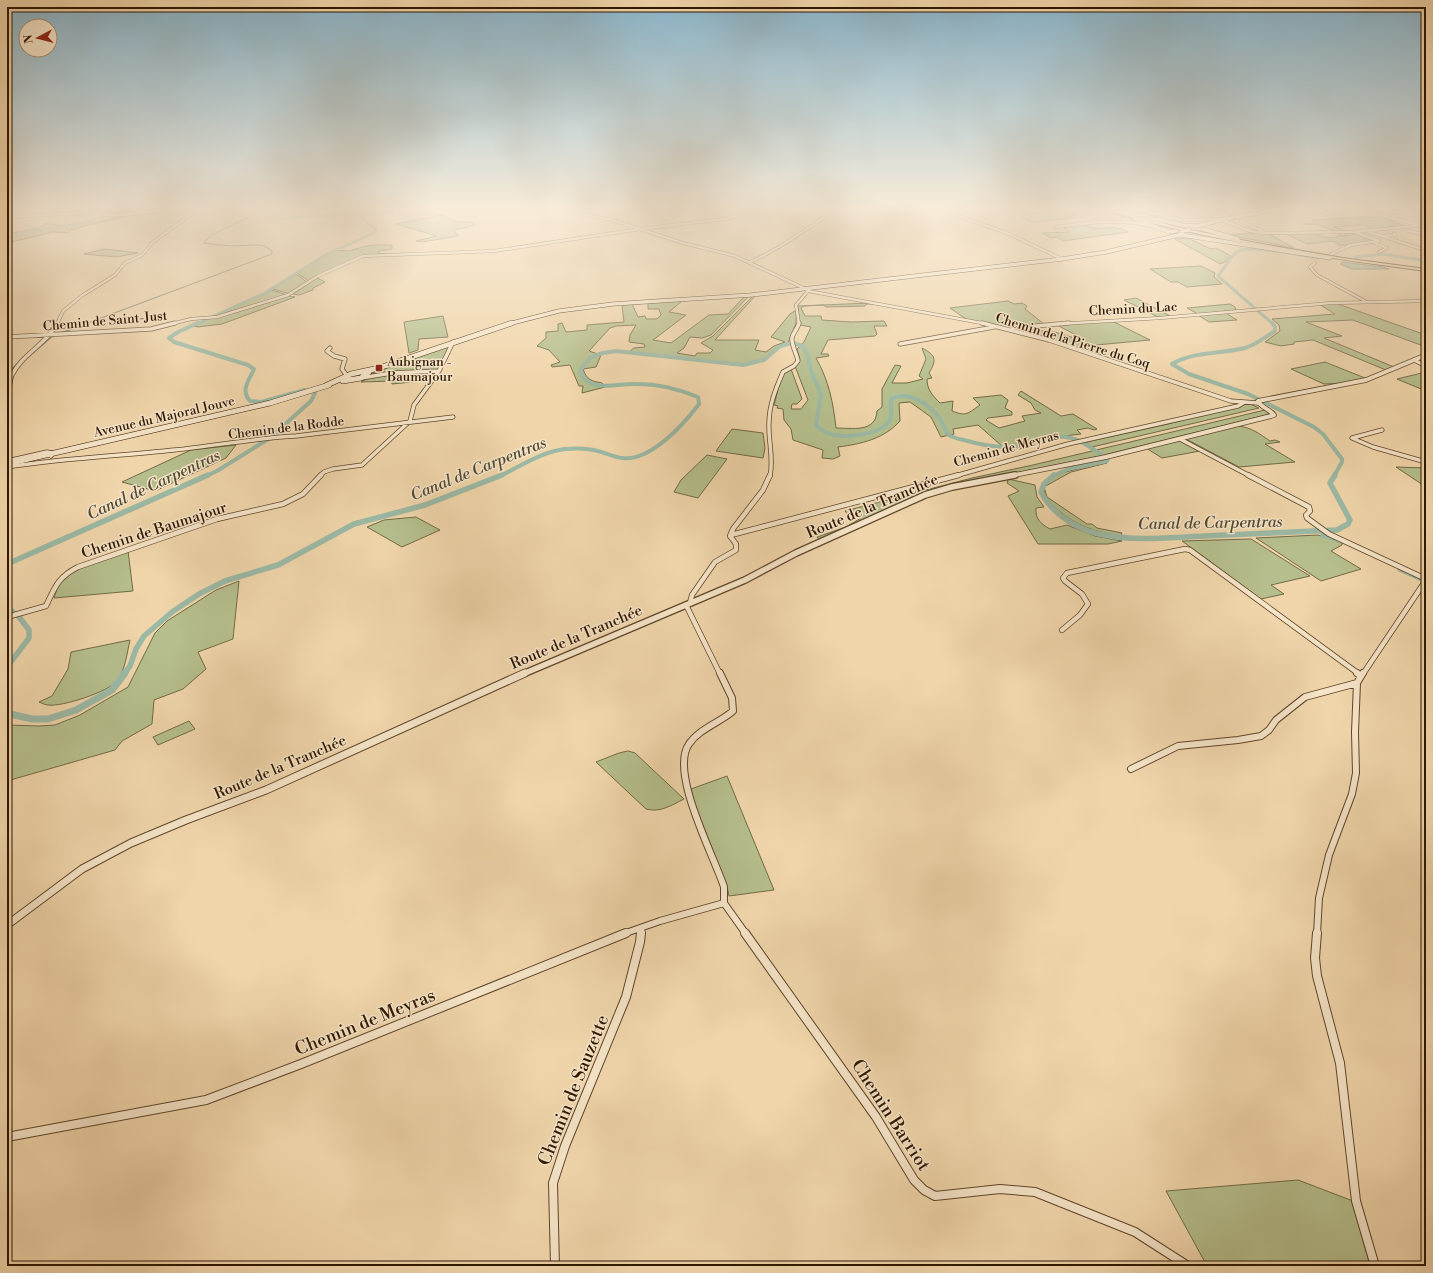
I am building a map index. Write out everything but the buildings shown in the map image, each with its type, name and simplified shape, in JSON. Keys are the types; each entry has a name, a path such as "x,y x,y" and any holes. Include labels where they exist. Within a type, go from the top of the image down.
{"main road":[{"name":"Avenue du Majoral Jouve","path":"7,464 270,403 325,386 356,373 379,368 510,323 571,310 613,304 736,296 800,289 807,290 1001,266"},
{"path":"1406,266 1426,269"},
{"path":"1407,266 1426,269"},
{"name":"Avenue du Majoral Jouve","path":"349,377 363,376 379,368"},
{"path":"356,373 363,376"}],"street":[{"path":"7,400 12,376 20,363 51,335 55,330 61,315 83,294 115,275 122,266"},
{"name":"Chemin de Saint-Just","path":"7,337 152,329 191,319 212,317 263,304 288,295 318,276 340,266"},
{"name":"Chemin de la Pierre du Coq","path":"759,266 807,290 950,316 1010,329 1049,340 1220,397 1243,403 1260,401"},
{"path":"1311,266 1317,275 1365,301"},
{"path":"797,285 800,289"},
{"path":"724,903 724,885 700,829 688,790 683,759 686,749 700,732 725,719 732,711 732,698 688,604 710,566 719,559 736,550 737,547 731,535 742,515 762,493 767,483 773,461 769,428 770,408 783,372 794,366 798,361 798,354 792,344 792,337 798,325 796,306 807,290"},
{"name":"Chemin du Lac","path":"1010,329 1092,320 1160,318 1365,301 1426,301"},
{"path":"900,344 997,326"},
{"path":"410,422 414,405 430,386 453,342"},
{"path":"330,348 327,351 334,356 345,360 342,368 349,377"},
{"path":"1260,401 1362,381 1426,355"},
{"path":"1414,360 1426,366"},
{"path":"343,371 356,373"},
{"path":"363,376 439,371"},
{"name":"Route de la Tranchée","path":"7,925 82,869 131,843 186,820 266,790 500,684 745,580 796,553 859,526 890,510 936,491 1104,457 1271,416 1274,414 1263,406 1260,401"},
{"name":"Chemin de Meyras","path":"731,535 1080,442 1238,406 1243,403"},
{"name":"Chemin de la Rodde","path":"7,464 174,450 272,437 296,436 452,417"},
{"name":"Chemin de Baumajour","path":"7,617 46,606 56,581 66,572 78,567 217,519 273,507 293,500 303,494 324,472 333,469 362,465 410,422"},
{"path":"1382,430 1352,438 1373,447 1426,462"},
{"path":"1181,438 1303,502 1311,509 1306,515 1307,518 1327,533 1426,580 1357,683 1355,732 1356,773 1352,794 1329,855 1319,898 1315,958 1317,976 1340,1063 1356,1201 1374,1266"},
{"path":"49,460 52,454"},
{"path":"1062,630 1080,615 1088,604 1088,600 1084,596 1065,582 1063,578 1067,574 1185,548 1236,583 1361,676"},
{"path":"1131,769 1178,746 1238,740 1261,736 1269,730 1276,720 1305,697 1357,683"},
{"name":"Chemin de Meyras","path":"7,1137 206,1100 301,1064 620,935 724,903"},
{"name":"Chemin Barriot","path":"724,903 876,1117 914,1180 924,1190 936,1196 1000,1190 1035,1192 1135,1232 1188,1266"},
{"name":"Chemin de Sauzette","path":"555,1266 553,1183 565,1146 596,1074 626,997 640,942 641,928"}],"green space":[{"path":"308,266 339,266 309,281 297,273"},
{"path":"1202,266 1215,273 1214,277 1222,284 1187,287 1178,282 1171,282 1150,269"},
{"path":"296,274 307,282 290,294 273,289"},
{"path":"317,278 325,282 313,288 313,290 299,295 293,294"},
{"path":"272,290 287,295 214,316 265,294"},
{"path":"756,295 715,340 759,340 755,350 766,352 774,346 785,342 771,337 790,314 796,310 796,323 788,343 776,348 768,358 764,360 744,365 631,352 630,351 634,348 645,347 644,344 629,342 630,335 636,325 616,326 610,328 589,351 601,355 596,367 583,369 588,378 592,381 602,383 605,387 582,393 583,386 579,386 570,365 552,367 551,365 560,362 549,350 537,346 546,338 546,332 558,331 558,324 562,323 566,332 587,330 587,325 624,322 622,305 632,304 638,317 645,316 646,319 657,319 661,315 659,309 648,309 648,303 682,301 669,312 686,315 653,340 671,343 709,315 728,314 744,297 749,296 711,335 702,338 690,337 684,348 677,353 695,356 697,353 710,353 713,350 701,343 713,336 753,296"},
{"path":"289,296 295,297 222,324 198,327 194,326 211,318 234,313"},
{"path":"1136,298 1170,316 1158,317 1124,300"},
{"path":"1008,301 1014,304 1022,303 1027,306 1025,309 1044,324 1005,327 966,319 950,308"},
{"path":"870,303 878,304 866,304 865,306 826,307 823,305 804,306 801,308 805,316 821,316 822,320 851,322 884,321 887,326 874,326 877,334 875,336 828,340 821,354 828,354 829,356 816,358 830,392 836,428 862,428 872,423 876,418 877,411 882,407 882,389 895,365 901,366 892,383 907,383 923,379 919,376 926,359 922,348 930,353 934,358 933,365 929,373 932,378 927,379 929,390 940,403 953,401 952,411 964,414 980,405 973,398 1001,395 1008,400 1005,408 1012,412 1012,415 988,418 986,420 999,428 1025,421 1022,416 1041,413 1035,410 1031,403 1018,395 1021,391 1061,416 1073,414 1097,429 1094,430 1088,428 1077,430 1081,434 1055,437 1019,448 1007,447 1002,446 978,425 953,429 954,434 941,437 931,417 910,402 899,403 900,421 887,432 872,440 838,447 840,456 833,459 822,458 823,450 793,440 791,429 784,420 783,409 777,408 778,406 774,405 782,374 791,369 802,399 797,404 792,404 791,409 801,409 808,400 795,366 800,359 797,349 804,342 811,327 800,325 798,306"},
{"path":"1335,303 1426,335 1426,347 1353,320 1306,322 1342,336 1324,338 1394,367 1386,370 1313,340 1294,342 1294,344 1281,346 1265,342 1280,331 1279,325 1272,319 1335,314 1319,304"},
{"path":"1230,304 1235,307 1236,310 1198,314 1187,308"},
{"path":"1224,312 1237,320 1209,322 1198,315"},
{"path":"443,316 448,337 419,339 418,350 409,353 404,322"},
{"path":"1110,320 1150,340 1096,345 1108,353 1098,355 1044,337 1014,329 1031,328 1047,332 1055,332 1071,337 1076,335 1055,324"},
{"path":"450,345 438,370 370,374"},
{"path":"1325,362 1365,378 1348,383 1324,384 1291,369"},
{"path":"1426,372 1426,391 1397,379"},
{"path":"393,374 436,374 432,380 392,384 392,381 361,382 367,379"},
{"path":"1250,404 1259,408 1092,447 1086,442 1168,424"},
{"path":"1265,410 1270,412 1266,415 1100,456 951,486 820,541 817,537 846,527 861,518 849,516 845,511 972,478"},
{"path":"1236,426 1250,429 1270,441 1275,440 1280,442 1265,444 1295,462 1239,467 1186,439"},
{"path":"732,429 763,433 765,448 763,458 716,451"},
{"path":"1180,440 1200,451 1162,458 1146,448"},
{"path":"236,445 226,458 155,491 122,482 191,450"},
{"path":"707,455 727,459 698,498 674,492 681,480"},
{"path":"1105,462 1107,463 1071,472 1044,487 1044,485 1057,474"},
{"path":"1396,467 1426,468 1426,487"},
{"path":"1008,479 1035,485 1037,497 1044,507 1036,508 1036,515 1041,523 1050,529 1067,525 1095,536 1122,541 1108,544 1038,544 1008,496 1019,491 1007,483"},
{"path":"1047,497 1087,524 1092,524 1097,528 1122,533 1120,536 1087,528 1065,516"},
{"path":"416,517 440,530 402,547 367,527 384,520"},
{"path":"1318,535 1342,542 1342,545 1331,551 1361,569 1321,581 1256,538"},
{"path":"1251,539 1310,576 1271,585 1284,594 1261,599 1182,541"},
{"path":"128,551 133,591 54,598 58,585 68,572"},
{"path":"239,581 233,639 198,652 206,669 183,689 154,700 152,724 122,741 115,750 7,781 7,725 55,725 80,715 128,687 155,633 167,621 216,590"},
{"path":"130,640 120,677 112,685 95,694 63,704 48,705 39,702 52,696 68,669 71,652"},
{"path":"189,721 195,729 158,745 153,737"},
{"path":"628,751 635,753 684,799 661,809 646,809 596,762"},
{"path":"727,776 774,890 729,896 727,886 693,800 691,789"},
{"path":"1298,1180 1353,1201 1370,1266 1207,1266 1166,1191"}],"shaded area":[{"path":"1346,266 1378,266 1389,269 1352,269"}],"waterway":[{"path":"85,324 239,266"},
{"name":"Canal de Carpentras","path":"196,324 265,293 307,266"},
{"name":"Canal de Carpentras","path":"1225,266 1218,276 1272,323"},
{"path":"61,333 88,323"},
{"name":"Canal de Carpentras","path":"198,323 169,338 174,342 248,365 254,369 246,385 246,393 250,401 261,402 305,390"},
{"name":"Canal de Carpentras","path":"1272,323 1275,327 1275,331 1249,347 1198,355 1172,364 1189,374 1248,394 1314,427 1323,434 1342,459 1342,462 1334,476"},
{"path":"21,363 54,335"},
{"name":"Canal de Carpentras","path":"502,475 539,456 565,449 590,449 616,457 633,458 655,448 665,440 685,421 699,404 698,397 676,389 661,386 645,384 602,386 590,383 585,380 580,372 591,357 616,351 743,365 764,360 779,347 793,343 803,346 807,354 811,371 821,394 816,425 824,432 848,436 865,434 880,429 890,420 891,399 904,396 918,400 931,408 936,413 948,433 956,438 984,445 1004,447 1018,446 1051,438 1064,437 1076,439 1108,459 1107,461 1068,469 1053,476"},
{"path":"11,374 13,368 17,364"},
{"path":"7,385 9,379"},
{"name":"Canal de Carpentras","path":"206,476 217,471 270,438 311,401 315,393"},
{"name":"Canal de Carpentras","path":"7,564 208,475"},
{"name":"Canal de Carpentras","path":"124,674 130,666 136,649 144,636 172,612 199,594 225,581 278,565 354,524 425,505 502,475"},
{"name":"Canal de Carpentras","path":"1054,475 1044,484 1041,492 1051,506 1071,523 1095,533 1108,536 1149,539 1337,530 1348,524 1350,520 1330,483 1335,475"},
{"name":"Canal de Carpentras","path":"1323,535 1338,539"},
{"name":"Canal de Carpentras","path":"1400,569 1420,578"},
{"name":"Canal de Carpentras","path":"7,607 20,618 29,630 29,638 7,667"},
{"name":"Canal de Carpentras","path":"7,711 10,714 32,719 48,719 76,710 112,690 125,673"}],"place":[{"name":"Aubignan - Baumajour","path":"379,368"}]}
